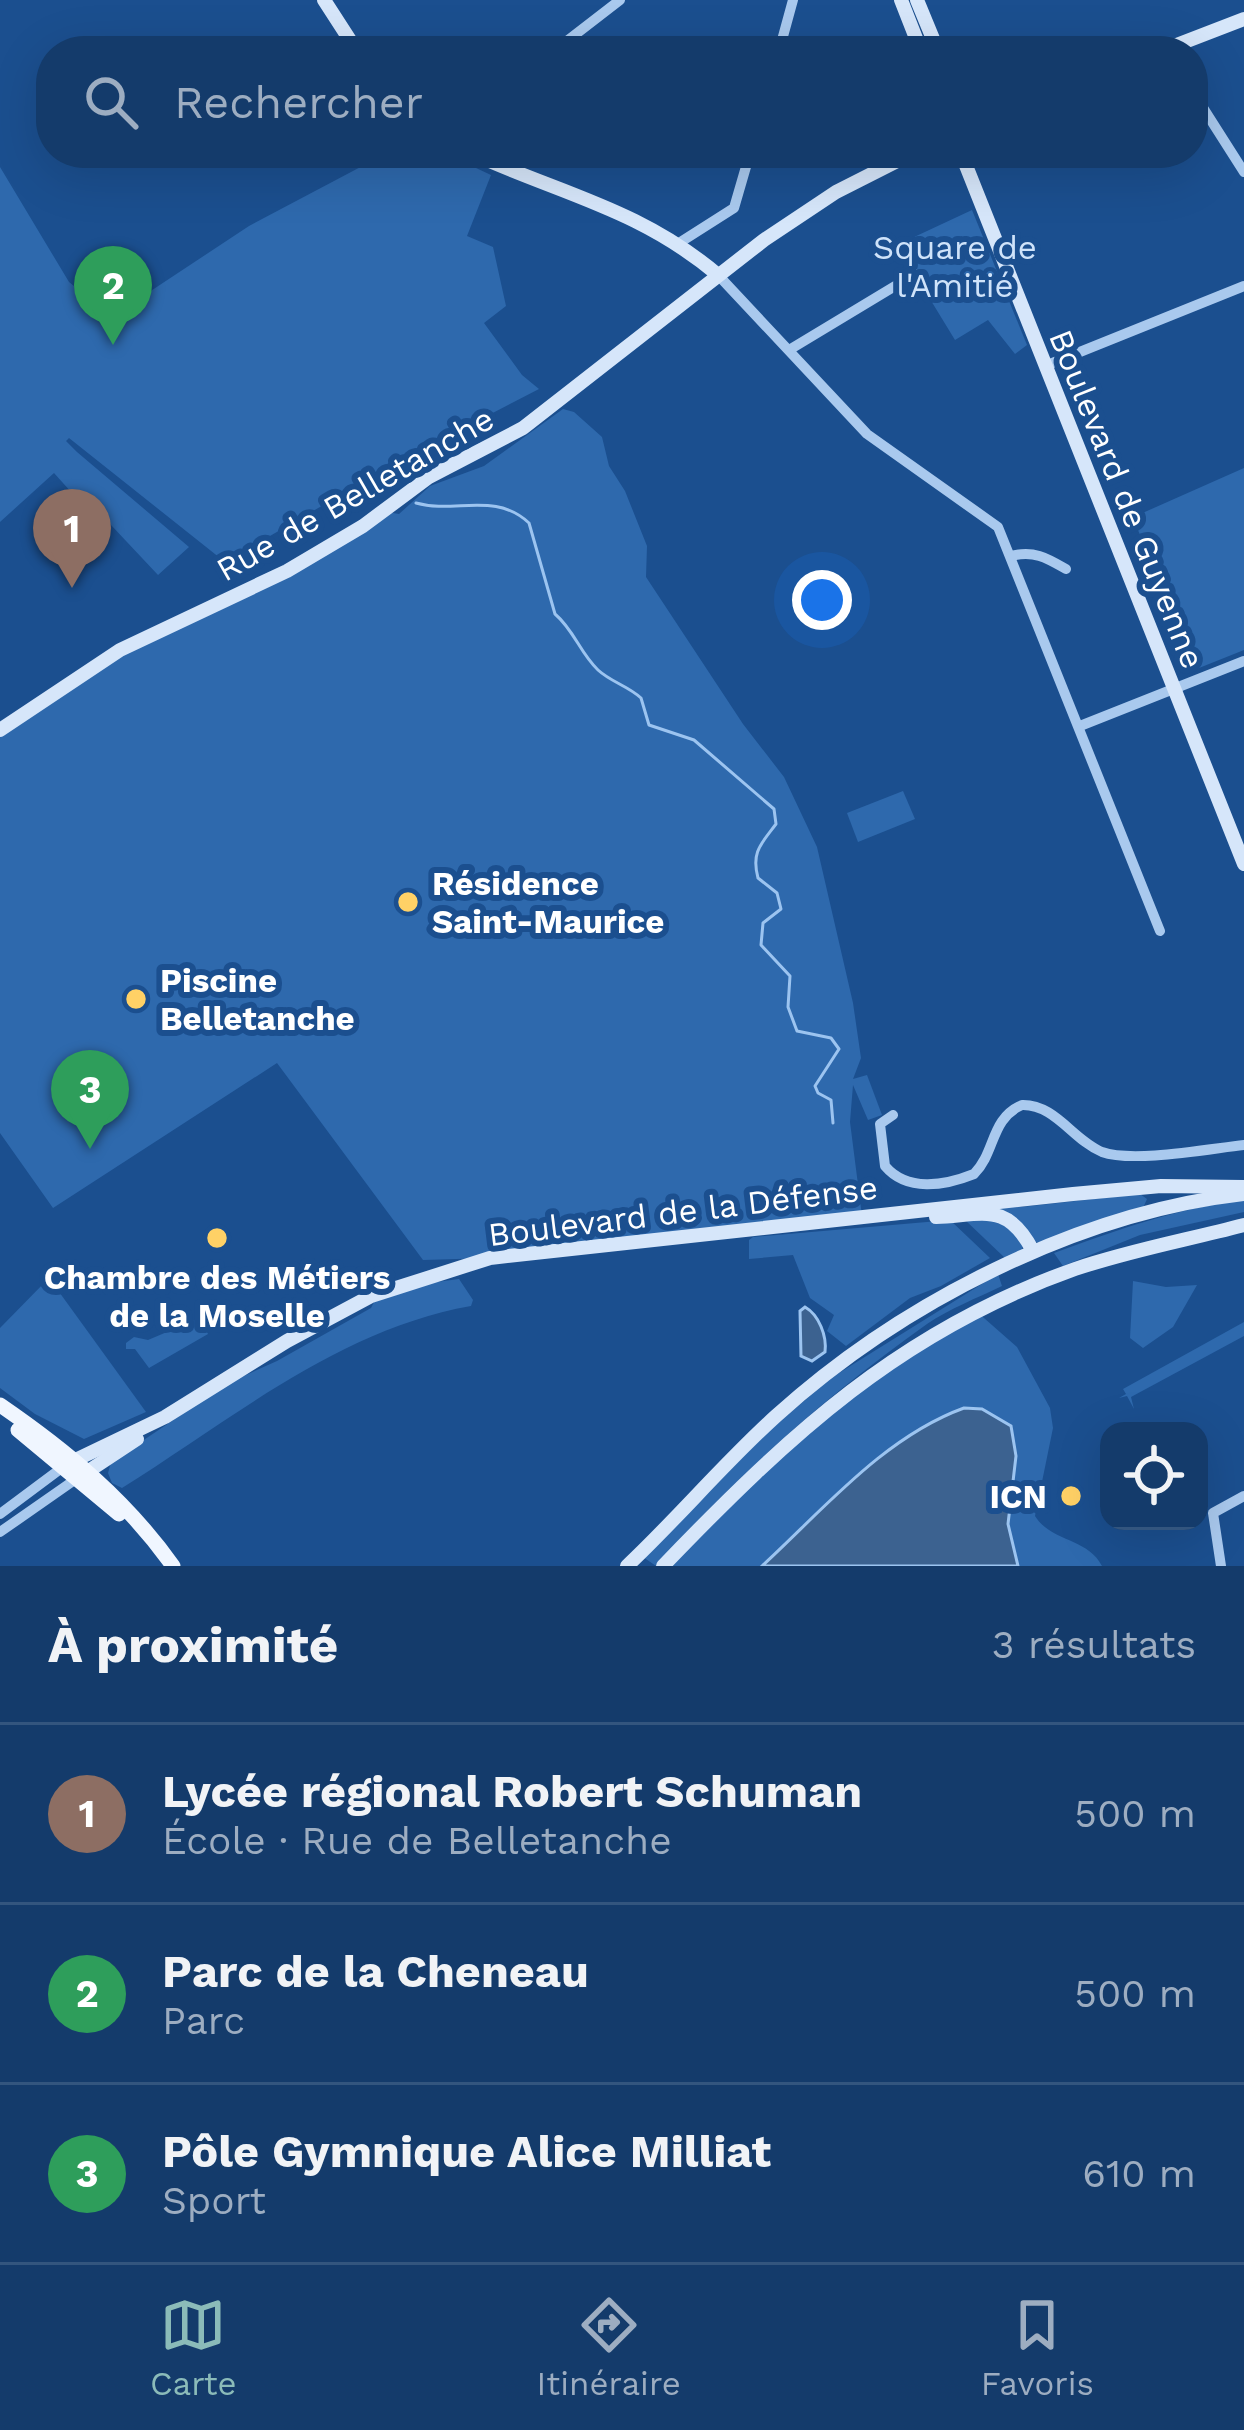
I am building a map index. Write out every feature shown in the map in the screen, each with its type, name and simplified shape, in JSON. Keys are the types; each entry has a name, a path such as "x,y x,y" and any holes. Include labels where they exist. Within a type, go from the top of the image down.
{"main road":[{"path":"0,1406 155,1541 173,1566"},
{"path":"0,1416 76,1469"}],"street":[{"path":"324,0 347,36"},
{"path":"573,36 620,0"},
{"path":"783,36 793,0"},
{"path":"901,0 916,36"},
{"path":"917,0 932,36"},
{"path":"1207,36 1240,25"},
{"path":"1208,116 1244,172"},
{"path":"510,168 626,213 679,243 718,275 867,434 994,522 1160,931"},
{"path":"679,243 734,208 746,168"},
{"name":"Rue de Belletanche","path":"0,730 120,650 287,571 363,526 429,477 523,428 718,275 836,192 883,168"},
{"name":"Boulevard de Guyenne","path":"967,168 1244,864"},
{"path":"789,350 916,274"},
{"path":"1045,365 1244,286"},
{"path":"1011,556 1042,555 1066,569"},
{"path":"1080,726 1244,661"},
{"path":"893,1115 880,1124 885,1166 902,1181 925,1184 974,1174 988,1157 1000,1121 1022,1105 1044,1108 1092,1147 1122,1156 1244,1145"},
{"name":"Boulevard de la Défense","path":"76,1469 336,1313 464,1266 517,1254 1161,1186 1244,1190"},
{"path":"627,1566 777,1415 899,1325 1032,1252 1155,1210 1244,1190"},
{"path":"887,1214 1002,1215 1015,1223 1032,1252 1041,1282"},
{"path":"663,1566 760,1466 838,1398 928,1337 1071,1270 1244,1221"},
{"path":"0,1514 76,1469"},
{"path":"0,1532 76,1469"},
{"path":"1221,1566 1214,1513 1244,1496"}],"green space":[{"path":"0,167 69,282 95,303 128,306 249,226 359,168 476,168 491,175 467,236 493,247 506,306 484,323 522,375 539,389 389,467 225,562 69,438 66,441 77,452 189,547 158,575 95,508 90,513 54,473 0,522"},
{"name":"Square de l'Amitié","path":"972,210 1027,345 1015,354 988,320 955,340 897,245"},
{"path":"563,409 574,412 602,437 609,466 625,491 647,546 646,577 743,724 784,777 817,847 853,1003 861,1058 853,1079 867,1075 882,1115 868,1120 853,1085 850,1122 862,1216 490,1258 423,1260 277,1063 53,1208 0,1133 0,731 76,677 259,585 381,511 399,514 430,486 484,466"},
{"path":"1244,468 1244,650 1194,670 1130,510 1138,515"},
{"path":"903,791 915,819 858,842 847,813"},
{"path":"1140,1194 1147,1199 1143,1208 1040,1243 997,1210 1006,1204 1021,1207"},
{"path":"1244,1200 1244,1212 1140,1235 1063,1266 1054,1253 1171,1214"},
{"path":"982,1217 1006,1223 1023,1244 1022,1250 1005,1258 964,1219"},
{"path":"950,1220 990,1258 910,1298 846,1346 827,1331 834,1315 810,1298 793,1255 749,1259 753,1237"},
{"path":"998,1274 1002,1286 927,1324 819,1408 719,1499 656,1566 643,1557 770,1430 831,1378"},
{"path":"49,1278 146,1412 84,1439 35,1414 0,1388 0,1328"},
{"path":"459,1279 473,1300 471,1306 377,1334 332,1356 122,1488 112,1483 111,1462 230,1382 277,1361 374,1302 429,1283"},
{"path":"1133,1281 1166,1287 1197,1285 1173,1327 1143,1348 1130,1338"},
{"path":"976,1311 1017,1347 1050,1408 1053,1428 1035,1516 1050,1531 1088,1550 1102,1566 663,1566 787,1441"},
{"path":"200,1318 208,1334 149,1368 135,1349 126,1349 134,1337 148,1340"},
{"path":"1244,1322 1244,1336 1131,1397 1134,1409 1127,1396 1119,1398 1126,1394 1123,1389"}],"shaded area":[{"path":"805,1307 818,1321 825,1339 825,1352 812,1361 801,1356 800,1311"},
{"path":"964,1408 982,1409 1011,1426 1016,1456 1008,1524 1018,1566 762,1566 881,1456"}],"waterway":[{"path":"416,503 502,508 529,523 555,614 592,663 641,698 649,725 694,740 774,809 776,824 759,849 756,869 758,878 777,893 781,909 763,923 761,945 790,976 788,1007 797,1031 831,1038 839,1049 815,1086 831,1100 833,1123"}],"place":[{"name":"Parc de la Cheneau","path":"113,345"},
{"name":"Lycée régional Robert Schuman","path":"72,588"},
{"name":"Résidence Saint-Maurice","path":"408,902"},
{"name":"Piscine Belletanche","path":"136,999"},
{"name":"Pôle Gymnique Alice Milliat","path":"90,1149"},
{"name":"Chambre des Métiers de la Moselle","path":"217,1238"},
{"name":"ICN","path":"1071,1496"}]}
